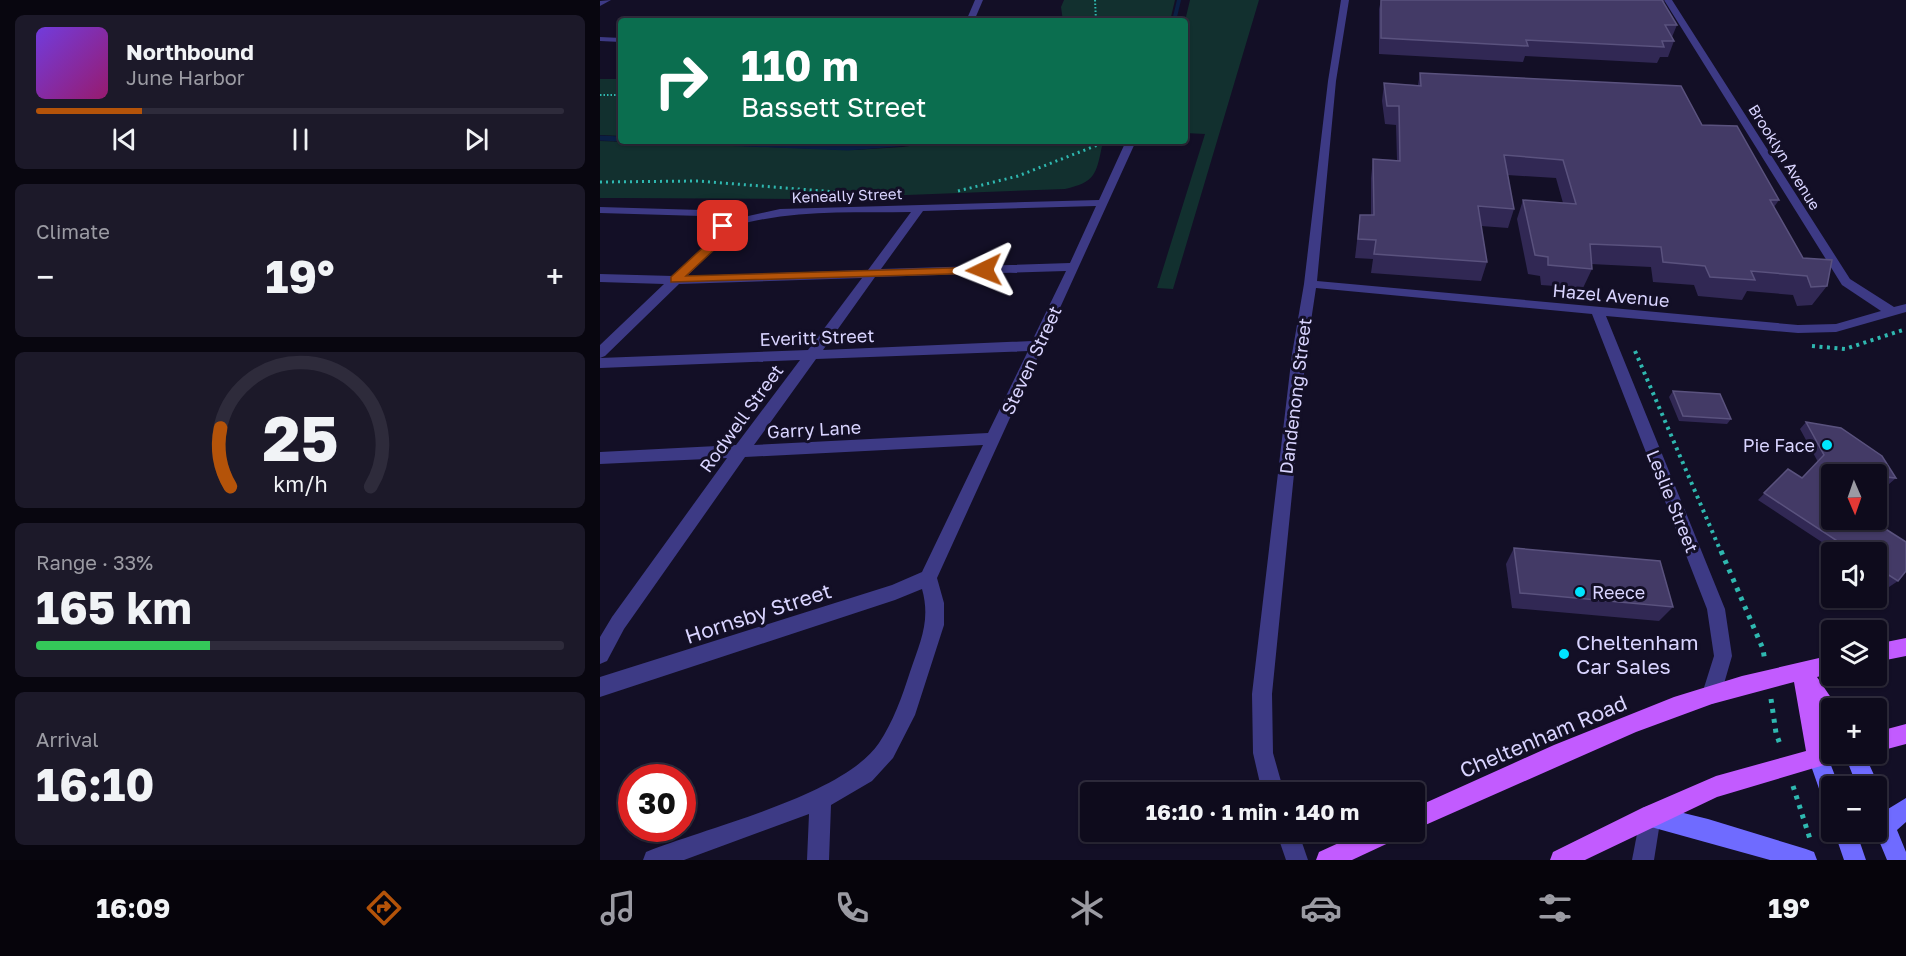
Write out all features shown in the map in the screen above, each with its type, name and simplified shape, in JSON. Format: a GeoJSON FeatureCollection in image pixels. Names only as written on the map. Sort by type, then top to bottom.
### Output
{"type":"FeatureCollection","features":[{"type":"Feature","properties":{"kind":"main road"},"geometry":{"type":"LineString","coordinates":[[1887,651],[1906,647]]}},
{"type":"Feature","properties":{"kind":"main road","name":"Cheltenham Road"},"geometry":{"type":"LineString","coordinates":[[1425,814],[1605,735],[1712,694],[1821,666]]}},
{"type":"Feature","properties":{"kind":"main road"},"geometry":{"type":"LineString","coordinates":[[1801,671],[1821,701]]}},
{"type":"Feature","properties":{"kind":"main road"},"geometry":{"type":"LineString","coordinates":[[1801,671],[1821,738]]}},
{"type":"Feature","properties":{"kind":"main road"},"geometry":{"type":"LineString","coordinates":[[1887,739],[1906,734]]}},
{"type":"Feature","properties":{"kind":"main road"},"geometry":{"type":"LineString","coordinates":[[1561,860],[1650,816],[1716,787],[1821,756]]}},
{"type":"Feature","properties":{"kind":"main road"},"geometry":{"type":"LineString","coordinates":[[1887,826],[1889,821],[1906,809]]}},
{"type":"Feature","properties":{"kind":"main road"},"geometry":{"type":"LineString","coordinates":[[1650,816],[1708,830],[1806,860]]}},
{"type":"Feature","properties":{"kind":"main road"},"geometry":{"type":"LineString","coordinates":[[1887,832],[1898,860]]}},
{"type":"Feature","properties":{"kind":"main road"},"geometry":{"type":"LineString","coordinates":[[1327,860],[1365,842]]}},
{"type":"Feature","properties":{"kind":"main road"},"geometry":{"type":"LineString","coordinates":[[1849,842],[1855,860]]}},
{"type":"Feature","properties":{"kind":"street"},"geometry":{"type":"LineString","coordinates":[[600,4],[607,0]]}},
{"type":"Feature","properties":{"kind":"street"},"geometry":{"type":"LineString","coordinates":[[971,18],[980,0]]}},
{"type":"Feature","properties":{"kind":"street","name":"Dandenong Street"},"geometry":{"type":"LineString","coordinates":[[1270,782],[1263,753],[1262,694],[1299,354],[1310,284],[1332,81],[1345,0]]}},
{"type":"Feature","properties":{"kind":"street","name":"Brooklyn Avenue"},"geometry":{"type":"LineString","coordinates":[[1668,0],[1846,282],[1868,298],[1900,310]]}},
{"type":"Feature","properties":{"kind":"street"},"geometry":{"type":"LineString","coordinates":[[600,39],[618,40]]}},
{"type":"Feature","properties":{"kind":"street","name":"Steven Street"},"geometry":{"type":"LineString","coordinates":[[928,578],[1130,144]]}},
{"type":"Feature","properties":{"kind":"street","name":"Keneally Street"},"geometry":{"type":"LineString","coordinates":[[723,226],[751,217],[780,212],[1102,203]]}},
{"type":"Feature","properties":{"kind":"street","name":"Rodwell Street"},"geometry":{"type":"LineString","coordinates":[[600,655],[618,623],[740,452],[919,209]]}},
{"type":"Feature","properties":{"kind":"street"},"geometry":{"type":"LineString","coordinates":[[600,210],[701,213],[719,218],[723,226],[714,243],[600,353]]}},
{"type":"Feature","properties":{"kind":"street"},"geometry":{"type":"LineString","coordinates":[[600,278],[675,280],[1074,267]]}},
{"type":"Feature","properties":{"kind":"street","name":"Hazel Avenue"},"geometry":{"type":"LineString","coordinates":[[1310,284],[1798,329],[1836,328],[1900,310]]}},
{"type":"Feature","properties":{"kind":"street","name":"Leslie Street"},"geometry":{"type":"LineString","coordinates":[[1598,312],[1716,609],[1723,656],[1712,694]]}},
{"type":"Feature","properties":{"kind":"street","name":"Everitt Street"},"geometry":{"type":"LineString","coordinates":[[600,363],[1035,346]]}},
{"type":"Feature","properties":{"kind":"street","name":"Garry Lane"},"geometry":{"type":"LineString","coordinates":[[600,458],[994,439]]}},
{"type":"Feature","properties":{"kind":"street"},"geometry":{"type":"LineString","coordinates":[[654,860],[821,799],[865,774],[886,751],[908,708],[935,625],[935,603],[928,578]]}},
{"type":"Feature","properties":{"kind":"street","name":"Hornsby Street"},"geometry":{"type":"LineString","coordinates":[[600,687],[895,592],[928,578]]}},
{"type":"Feature","properties":{"kind":"street"},"geometry":{"type":"LineString","coordinates":[[818,860],[821,799]]}},
{"type":"Feature","properties":{"kind":"street"},"geometry":{"type":"LineString","coordinates":[[1643,860],[1650,816]]}},
{"type":"Feature","properties":{"kind":"street"},"geometry":{"type":"LineString","coordinates":[[1291,842],[1297,860]]}},
{"type":"Feature","properties":{"kind":"path"},"geometry":{"type":"LineString","coordinates":[[1095,0],[1096,18]]}},
{"type":"Feature","properties":{"kind":"path"},"geometry":{"type":"LineString","coordinates":[[600,95],[618,94]]}},
{"type":"Feature","properties":{"kind":"path"},"geometry":{"type":"LineString","coordinates":[[949,193],[1018,176],[1100,144]]}},
{"type":"Feature","properties":{"kind":"path"},"geometry":{"type":"LineString","coordinates":[[600,182],[708,180],[866,194]]}},
{"type":"Feature","properties":{"kind":"green space"},"geometry":{"type":"Polygon","coordinates":[[[1064,0],[1175,0],[1171,18],[1063,18],[1061,7],[1064,0]]]}},
{"type":"Feature","properties":{"kind":"green space"},"geometry":{"type":"Polygon","coordinates":[[[1190,0],[1259,0],[1173,289],[1157,288],[1205,134],[1188,133],[1188,18],[1186,18],[1190,0]]]}},
{"type":"Feature","properties":{"kind":"green space"},"geometry":{"type":"Polygon","coordinates":[[[600,79],[618,79],[618,136],[600,135],[600,79]]]}},
{"type":"Feature","properties":{"kind":"green space"},"geometry":{"type":"Polygon","coordinates":[[[600,141],[618,142],[618,144],[854,150],[925,144],[1098,144],[1102,146],[1093,176],[1083,183],[1065,189],[802,199],[600,198],[600,141]]]}},
{"type":"Feature","properties":{"kind":"building"},"geometry":{"type":"Polygon","coordinates":[[[1381,0],[1662,0],[1677,25],[1665,25],[1674,41],[1662,41],[1664,47],[1526,40],[1528,46],[1381,38],[1381,0]]]}},
{"type":"Feature","properties":{"kind":"building"},"geometry":{"type":"Polygon","coordinates":[[[1420,73],[1681,86],[1702,125],[1737,126],[1779,200],[1770,200],[1803,258],[1832,260],[1827,286],[1811,287],[1807,276],[1751,271],[1755,280],[1710,277],[1705,266],[1663,262],[1661,247],[1590,244],[1592,269],[1548,265],[1548,257],[1535,255],[1523,200],[1576,204],[1563,160],[1504,155],[1514,209],[1478,206],[1487,262],[1374,254],[1376,240],[1358,239],[1360,215],[1374,215],[1373,159],[1400,161],[1399,106],[1387,106],[1384,83],[1421,86],[1420,73]]]}},
{"type":"Feature","properties":{"kind":"building"},"geometry":{"type":"Polygon","coordinates":[[[1673,391],[1720,394],[1731,419],[1683,416],[1673,391]]]}},
{"type":"Feature","properties":{"kind":"building"},"geometry":{"type":"Polygon","coordinates":[[[1806,422],[1841,428],[1882,456],[1896,478],[1887,477],[1887,464],[1821,464],[1821,530],[1887,530],[1906,542],[1906,571],[1898,581],[1887,574],[1887,542],[1839,542],[1764,493],[1788,469],[1802,478],[1824,455],[1806,422]]]}},
{"type":"Feature","properties":{"kind":"building"},"geometry":{"type":"Polygon","coordinates":[[[1514,548],[1660,561],[1673,607],[1520,593],[1514,548]]]}},
{"type":"Feature","properties":{"kind":"waterway"},"geometry":{"type":"LineString","coordinates":[[1175,18],[1179,0]]}},
{"type":"Feature","properties":{"kind":"waterway"},"geometry":{"type":"LineString","coordinates":[[600,138],[618,139]]}},
{"type":"Feature","properties":{"kind":"waterway"},"geometry":{"type":"LineString","coordinates":[[746,144],[848,148],[898,144]]}},
{"type":"Feature","properties":{"kind":"place","name":"Pie Face"},"geometry":{"type":"Point","coordinates":[1827,445]}},
{"type":"Feature","properties":{"kind":"place","name":"Reece"},"geometry":{"type":"Point","coordinates":[1580,592]}},
{"type":"Feature","properties":{"kind":"place","name":"Cheltenham Car Sales"},"geometry":{"type":"Point","coordinates":[1564,654]}},
{"type":"Feature","properties":{"kind":"route"},"geometry":{"type":"LineString","coordinates":[[723,226],[714,243],[675,280],[984,270]]}}]}
